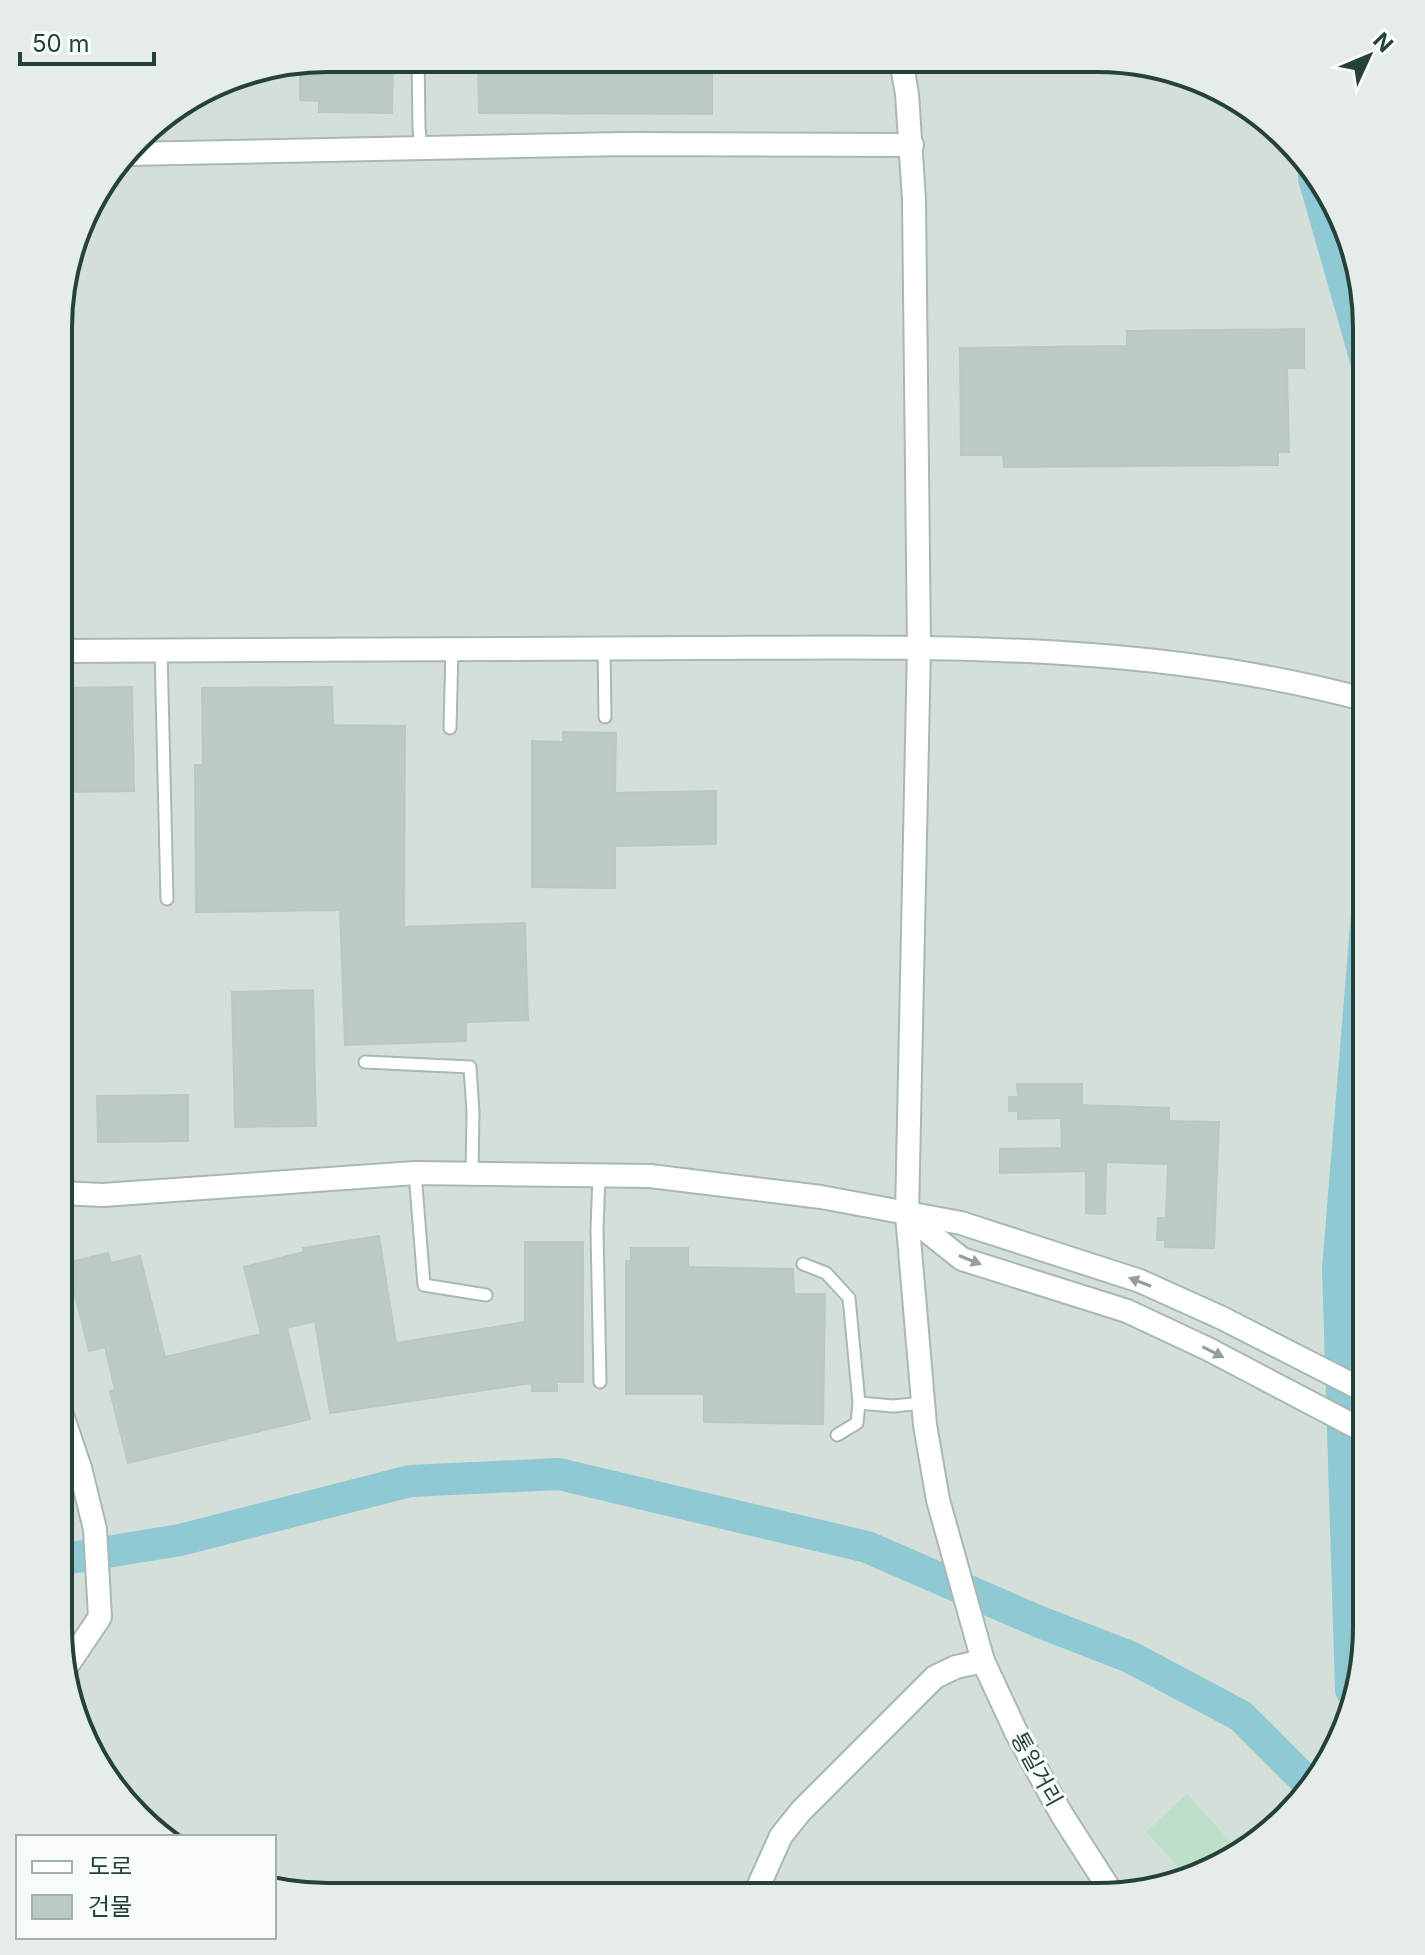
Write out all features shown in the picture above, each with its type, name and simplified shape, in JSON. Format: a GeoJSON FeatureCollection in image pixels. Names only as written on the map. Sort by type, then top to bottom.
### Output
{"type":"FeatureCollection","features":[{"type":"Feature","properties":{"kind":"street","name":"통일거리"},"geometry":{"type":"LineString","coordinates":[[903,72],[912,145],[919,647],[907,1215],[923,1403],[938,1500],[983,1661],[1017,1734],[1105,1882]]}},
{"type":"Feature","properties":{"kind":"street"},"geometry":{"type":"LineString","coordinates":[[141,154],[649,144],[912,145]]}},
{"type":"Feature","properties":{"kind":"street"},"geometry":{"type":"LineString","coordinates":[[72,651],[919,647],[1172,662],[1244,672],[1353,696]]}},
{"type":"Feature","properties":{"kind":"street"},"geometry":{"type":"LineString","coordinates":[[72,1194],[103,1195],[415,1173],[650,1176],[821,1197],[961,1223],[1140,1281],[1352,1384]]}},
{"type":"Feature","properties":{"kind":"street"},"geometry":{"type":"LineString","coordinates":[[907,1215],[962,1259],[1127,1311],[1352,1424]]}},
{"type":"Feature","properties":{"kind":"street"},"geometry":{"type":"LineString","coordinates":[[72,1444],[95,1529],[100,1617],[74,1656]]}},
{"type":"Feature","properties":{"kind":"street"},"geometry":{"type":"LineString","coordinates":[[72,1471],[80,1468]]}},
{"type":"Feature","properties":{"kind":"street"},"geometry":{"type":"LineString","coordinates":[[760,1883],[781,1836],[816,1795],[935,1677],[956,1667],[983,1661]]}},
{"type":"Feature","properties":{"kind":"lane"},"geometry":{"type":"LineString","coordinates":[[418,72],[421,148]]}},
{"type":"Feature","properties":{"kind":"lane"},"geometry":{"type":"LineString","coordinates":[[604,648],[605,717]]}},
{"type":"Feature","properties":{"kind":"lane"},"geometry":{"type":"LineString","coordinates":[[450,728],[452,649]]}},
{"type":"Feature","properties":{"kind":"lane"},"geometry":{"type":"LineString","coordinates":[[161,650],[167,899]]}},
{"type":"Feature","properties":{"kind":"lane"},"geometry":{"type":"LineString","coordinates":[[365,1062],[470,1067],[472,1174]]}},
{"type":"Feature","properties":{"kind":"lane"},"geometry":{"type":"LineString","coordinates":[[415,1173],[424,1285],[486,1295]]}},
{"type":"Feature","properties":{"kind":"lane"},"geometry":{"type":"LineString","coordinates":[[599,1175],[600,1382]]}},
{"type":"Feature","properties":{"kind":"lane"},"geometry":{"type":"LineString","coordinates":[[803,1264],[826,1273],[849,1298],[859,1403],[857,1423],[837,1435]]}},
{"type":"Feature","properties":{"kind":"lane"},"geometry":{"type":"LineString","coordinates":[[859,1403],[893,1406],[923,1403]]}},
{"type":"Feature","properties":{"kind":"shaded area"},"geometry":{"type":"Polygon","coordinates":[[[328,72],[1130,74],[1163,81],[1225,106],[1278,147],[1319,200],[1344,262],[1351,295],[1353,328],[1352,1644],[1348,1677],[1339,1709],[1327,1740],[1310,1769],[1266,1819],[1210,1857],[1163,1874],[1130,1881],[1097,1883],[295,1881],[276,1877],[276,1835],[179,1835],[172,1830],[125,1783],[98,1740],[77,1677],[72,1627],[74,295],[92,230],[106,200],[136,159],[159,136],[200,106],[262,81],[295,74],[328,72]]]}},
{"type":"Feature","properties":{"kind":"green space"},"geometry":{"type":"Polygon","coordinates":[[[1187,1794],[1232,1844],[1210,1857],[1180,1868],[1146,1832],[1187,1794]]]}},
{"type":"Feature","properties":{"kind":"building"},"geometry":{"type":"Polygon","coordinates":[[[393,72],[392,113],[319,112],[319,101],[300,100],[300,74],[393,72]]]}},
{"type":"Feature","properties":{"kind":"building"},"geometry":{"type":"Polygon","coordinates":[[[478,72],[712,72],[712,114],[479,113],[478,72]]]}},
{"type":"Feature","properties":{"kind":"building"},"geometry":{"type":"Polygon","coordinates":[[[1304,329],[1304,368],[1287,368],[1289,452],[1278,452],[1278,465],[1004,467],[1003,455],[961,455],[960,348],[1127,346],[1127,331],[1304,329]]]}},
{"type":"Feature","properties":{"kind":"building"},"geometry":{"type":"Polygon","coordinates":[[[132,687],[134,791],[72,792],[72,688],[132,687]]]}},
{"type":"Feature","properties":{"kind":"building"},"geometry":{"type":"Polygon","coordinates":[[[332,687],[333,725],[405,726],[404,927],[525,923],[528,1020],[466,1022],[466,1041],[345,1045],[340,910],[196,912],[195,765],[203,765],[202,688],[332,687]]]}},
{"type":"Feature","properties":{"kind":"building"},"geometry":{"type":"Polygon","coordinates":[[[563,732],[616,733],[615,793],[716,791],[716,844],[615,846],[615,888],[532,887],[532,741],[563,742],[563,732]]]}},
{"type":"Feature","properties":{"kind":"building"},"geometry":{"type":"Polygon","coordinates":[[[313,990],[316,1126],[235,1127],[232,992],[313,990]]]}},
{"type":"Feature","properties":{"kind":"building"},"geometry":{"type":"Polygon","coordinates":[[[1017,1084],[1082,1084],[1082,1105],[1169,1108],[1169,1121],[1219,1122],[1214,1248],[1165,1247],[1165,1240],[1157,1240],[1158,1218],[1166,1218],[1168,1164],[1106,1162],[1105,1214],[1086,1213],[1086,1171],[1000,1173],[1000,1149],[1062,1148],[1061,1118],[1018,1119],[1018,1111],[1009,1111],[1009,1097],[1018,1097],[1017,1084]]]}},
{"type":"Feature","properties":{"kind":"building"},"geometry":{"type":"Polygon","coordinates":[[[188,1095],[188,1141],[98,1142],[97,1096],[188,1095]]]}},
{"type":"Feature","properties":{"kind":"building"},"geometry":{"type":"Polygon","coordinates":[[[379,1236],[396,1343],[525,1322],[525,1242],[583,1242],[583,1382],[557,1382],[557,1391],[532,1391],[532,1383],[330,1413],[315,1321],[287,1328],[310,1419],[128,1463],[110,1391],[115,1390],[105,1347],[89,1351],[72,1283],[72,1262],[108,1253],[111,1263],[140,1256],[165,1357],[261,1334],[244,1267],[304,1252],[303,1248],[379,1236]]]}},
{"type":"Feature","properties":{"kind":"building"},"geometry":{"type":"Polygon","coordinates":[[[631,1248],[688,1248],[688,1267],[793,1269],[794,1294],[825,1294],[823,1424],[704,1422],[704,1394],[626,1394],[626,1261],[631,1261],[631,1248]]]}},
{"type":"Feature","properties":{"kind":"waterway"},"geometry":{"type":"LineString","coordinates":[[1322,205],[1352,311]]}},
{"type":"Feature","properties":{"kind":"waterway"},"geometry":{"type":"LineString","coordinates":[[1350,1660],[1338,1269],[1352,1092]]}},
{"type":"Feature","properties":{"kind":"waterway"},"geometry":{"type":"LineString","coordinates":[[72,1558],[180,1540],[410,1481],[559,1474],[867,1547],[1040,1622],[1130,1657],[1241,1716],[1303,1778]]}}]}
